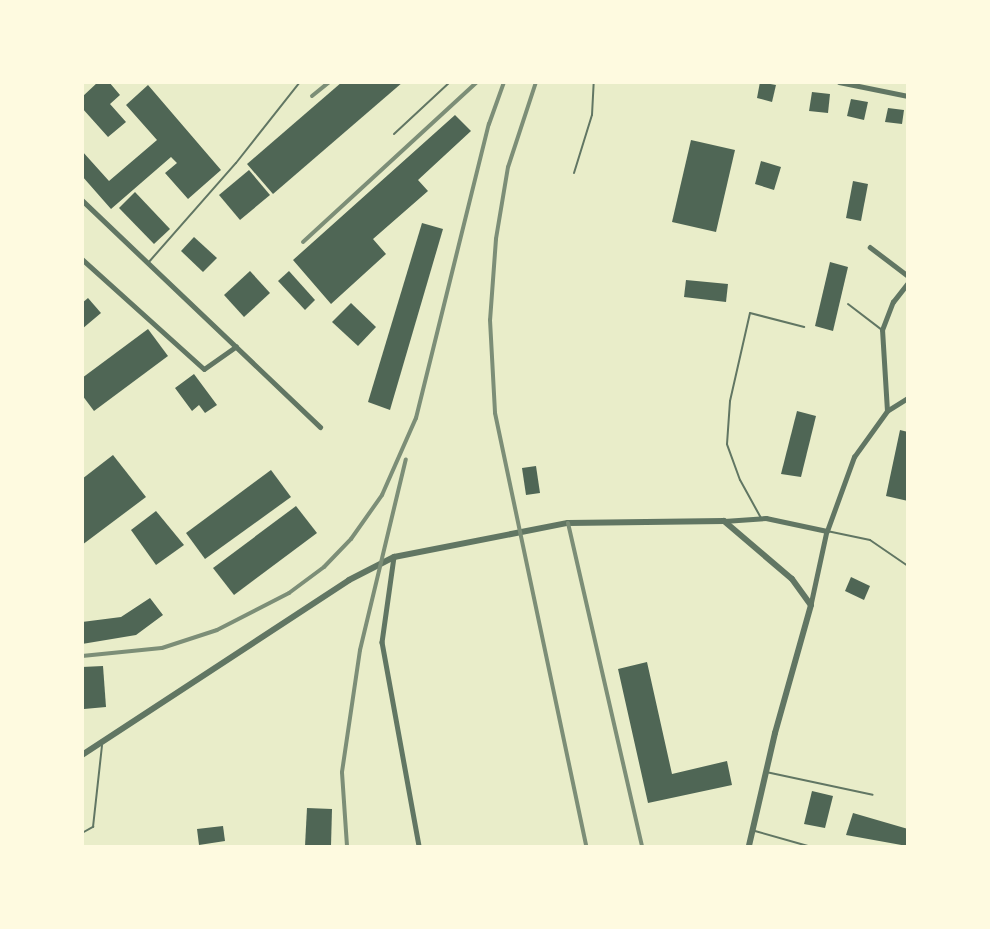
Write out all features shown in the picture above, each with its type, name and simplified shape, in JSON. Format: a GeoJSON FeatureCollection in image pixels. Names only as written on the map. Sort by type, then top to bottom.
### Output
{"type":"FeatureCollection","features":[{"type":"Feature","properties":{"kind":"street"},"geometry":{"type":"LineString","coordinates":[[838,82],[908,96]]}},
{"type":"Feature","properties":{"kind":"street"},"geometry":{"type":"LineString","coordinates":[[82,200],[320,427]]}},
{"type":"Feature","properties":{"kind":"street"},"geometry":{"type":"LineString","coordinates":[[870,247],[908,276]]}},
{"type":"Feature","properties":{"kind":"street"},"geometry":{"type":"LineString","coordinates":[[82,259],[204,369],[236,347]]}},
{"type":"Feature","properties":{"kind":"street"},"geometry":{"type":"LineString","coordinates":[[887,411],[882,330],[893,302],[908,283]]}},
{"type":"Feature","properties":{"kind":"street"},"geometry":{"type":"LineString","coordinates":[[749,846],[766,772],[812,605],[827,531],[854,457],[887,411],[908,398]]}},
{"type":"Feature","properties":{"kind":"street"},"geometry":{"type":"LineString","coordinates":[[82,755],[350,580],[394,557],[568,523],[724,521],[760,518],[827,531]]}},
{"type":"Feature","properties":{"kind":"street"},"geometry":{"type":"LineString","coordinates":[[724,521],[792,579],[812,605]]}},
{"type":"Feature","properties":{"kind":"street"},"geometry":{"type":"LineString","coordinates":[[394,557],[382,642],[419,846]]}},
{"type":"Feature","properties":{"kind":"lane"},"geometry":{"type":"LineString","coordinates":[[290,82],[294,86]]}},
{"type":"Feature","properties":{"kind":"lane"},"geometry":{"type":"LineString","coordinates":[[148,263],[236,163],[294,86],[300,82]]}},
{"type":"Feature","properties":{"kind":"lane"},"geometry":{"type":"LineString","coordinates":[[393,134],[450,82]]}},
{"type":"Feature","properties":{"kind":"lane"},"geometry":{"type":"LineString","coordinates":[[574,173],[592,115],[594,82]]}},
{"type":"Feature","properties":{"kind":"lane"},"geometry":{"type":"LineString","coordinates":[[848,304],[882,330]]}},
{"type":"Feature","properties":{"kind":"lane"},"geometry":{"type":"LineString","coordinates":[[760,518],[740,480],[728,444],[730,401],[750,313],[804,327]]}},
{"type":"Feature","properties":{"kind":"lane"},"geometry":{"type":"LineString","coordinates":[[827,531],[870,540],[908,566]]}},
{"type":"Feature","properties":{"kind":"lane"},"geometry":{"type":"LineString","coordinates":[[82,833],[93,827],[102,742]]}},
{"type":"Feature","properties":{"kind":"lane"},"geometry":{"type":"LineString","coordinates":[[766,772],[873,795]]}},
{"type":"Feature","properties":{"kind":"lane"},"geometry":{"type":"LineString","coordinates":[[753,830],[808,846]]}},
{"type":"Feature","properties":{"kind":"building"},"geometry":{"type":"Polygon","coordinates":[[[98,82],[109,82],[120,95],[110,104],[126,122],[108,137],[82,108],[82,97],[98,82]]]}},
{"type":"Feature","properties":{"kind":"building"},"geometry":{"type":"Polygon","coordinates":[[[342,82],[403,82],[273,194],[247,164],[342,82]]]}},
{"type":"Feature","properties":{"kind":"building"},"geometry":{"type":"Polygon","coordinates":[[[760,82],[776,85],[772,102],[757,98],[760,82]]]}},
{"type":"Feature","properties":{"kind":"building"},"geometry":{"type":"Polygon","coordinates":[[[148,85],[221,170],[188,199],[165,173],[177,163],[171,157],[111,209],[82,176],[82,151],[109,181],[157,140],[126,105],[148,85]]]}},
{"type":"Feature","properties":{"kind":"building"},"geometry":{"type":"Polygon","coordinates":[[[812,92],[830,94],[828,113],[809,111],[812,92]]]}},
{"type":"Feature","properties":{"kind":"building"},"geometry":{"type":"Polygon","coordinates":[[[851,99],[868,102],[864,120],[847,116],[851,99]]]}},
{"type":"Feature","properties":{"kind":"building"},"geometry":{"type":"Polygon","coordinates":[[[888,108],[904,110],[902,124],[885,122],[888,108]]]}},
{"type":"Feature","properties":{"kind":"building"},"geometry":{"type":"Polygon","coordinates":[[[455,115],[471,131],[418,180],[428,191],[373,239],[386,254],[331,304],[293,260],[455,115]]]}},
{"type":"Feature","properties":{"kind":"building"},"geometry":{"type":"Polygon","coordinates":[[[691,140],[735,150],[716,232],[672,222],[691,140]]]}},
{"type":"Feature","properties":{"kind":"building"},"geometry":{"type":"Polygon","coordinates":[[[761,161],[781,167],[774,190],[755,184],[761,161]]]}},
{"type":"Feature","properties":{"kind":"building"},"geometry":{"type":"Polygon","coordinates":[[[249,170],[270,195],[240,220],[219,195],[249,170]]]}},
{"type":"Feature","properties":{"kind":"building"},"geometry":{"type":"Polygon","coordinates":[[[853,181],[868,184],[861,221],[846,218],[853,181]]]}},
{"type":"Feature","properties":{"kind":"building"},"geometry":{"type":"Polygon","coordinates":[[[135,192],[170,229],[154,244],[119,208],[135,192]]]}},
{"type":"Feature","properties":{"kind":"building"},"geometry":{"type":"Polygon","coordinates":[[[422,223],[443,229],[390,410],[368,402],[422,223]]]}},
{"type":"Feature","properties":{"kind":"building"},"geometry":{"type":"Polygon","coordinates":[[[194,237],[217,258],[203,272],[181,251],[194,237]]]}},
{"type":"Feature","properties":{"kind":"building"},"geometry":{"type":"Polygon","coordinates":[[[830,262],[848,267],[833,331],[815,326],[830,262]]]}},
{"type":"Feature","properties":{"kind":"building"},"geometry":{"type":"Polygon","coordinates":[[[250,271],[270,293],[244,317],[224,295],[250,271]]]}},
{"type":"Feature","properties":{"kind":"building"},"geometry":{"type":"Polygon","coordinates":[[[289,271],[315,300],[305,310],[278,281],[289,271]]]}},
{"type":"Feature","properties":{"kind":"building"},"geometry":{"type":"Polygon","coordinates":[[[686,280],[728,284],[726,302],[684,297],[686,280]]]}},
{"type":"Feature","properties":{"kind":"building"},"geometry":{"type":"Polygon","coordinates":[[[88,298],[101,313],[82,329],[82,303],[88,298]]]}},
{"type":"Feature","properties":{"kind":"building"},"geometry":{"type":"Polygon","coordinates":[[[351,303],[376,327],[358,346],[332,322],[351,303]]]}},
{"type":"Feature","properties":{"kind":"building"},"geometry":{"type":"Polygon","coordinates":[[[148,329],[168,356],[94,411],[82,395],[82,378],[148,329]]]}},
{"type":"Feature","properties":{"kind":"building"},"geometry":{"type":"Polygon","coordinates":[[[194,374],[217,405],[205,413],[199,405],[192,411],[175,388],[194,374]]]}},
{"type":"Feature","properties":{"kind":"building"},"geometry":{"type":"Polygon","coordinates":[[[797,411],[816,416],[801,477],[781,474],[797,411]]]}},
{"type":"Feature","properties":{"kind":"building"},"geometry":{"type":"Polygon","coordinates":[[[900,430],[908,432],[908,501],[886,496],[900,430]]]}},
{"type":"Feature","properties":{"kind":"building"},"geometry":{"type":"Polygon","coordinates":[[[113,455],[146,497],[82,545],[82,479],[113,455]]]}},
{"type":"Feature","properties":{"kind":"building"},"geometry":{"type":"Polygon","coordinates":[[[536,466],[540,493],[526,495],[522,468],[536,466]]]}},
{"type":"Feature","properties":{"kind":"building"},"geometry":{"type":"Polygon","coordinates":[[[271,470],[291,497],[205,559],[186,533],[271,470]]]}},
{"type":"Feature","properties":{"kind":"building"},"geometry":{"type":"Polygon","coordinates":[[[296,506],[317,533],[234,595],[213,568],[296,506]]]}},
{"type":"Feature","properties":{"kind":"building"},"geometry":{"type":"Polygon","coordinates":[[[156,511],[184,545],[156,565],[131,530],[156,511]]]}},
{"type":"Feature","properties":{"kind":"building"},"geometry":{"type":"Polygon","coordinates":[[[851,577],[870,586],[864,600],[845,591],[851,577]]]}},
{"type":"Feature","properties":{"kind":"building"},"geometry":{"type":"Polygon","coordinates":[[[150,598],[163,615],[136,635],[82,644],[82,622],[121,617],[150,598]]]}},
{"type":"Feature","properties":{"kind":"building"},"geometry":{"type":"Polygon","coordinates":[[[647,662],[672,774],[727,761],[732,785],[648,803],[618,669],[647,662]]]}},
{"type":"Feature","properties":{"kind":"building"},"geometry":{"type":"Polygon","coordinates":[[[103,666],[106,707],[84,709],[82,667],[103,666]]]}},
{"type":"Feature","properties":{"kind":"building"},"geometry":{"type":"Polygon","coordinates":[[[812,791],[833,796],[825,828],[804,824],[812,791]]]}},
{"type":"Feature","properties":{"kind":"building"},"geometry":{"type":"Polygon","coordinates":[[[307,808],[332,809],[331,846],[305,846],[307,808]]]}},
{"type":"Feature","properties":{"kind":"building"},"geometry":{"type":"Polygon","coordinates":[[[853,813],[908,829],[907,846],[846,835],[853,813]]]}},
{"type":"Feature","properties":{"kind":"building"},"geometry":{"type":"Polygon","coordinates":[[[223,826],[225,841],[199,845],[197,829],[223,826]]]}},
{"type":"Feature","properties":{"kind":"railway"},"geometry":{"type":"LineString","coordinates":[[312,96],[329,82]]}},
{"type":"Feature","properties":{"kind":"railway"},"geometry":{"type":"LineString","coordinates":[[303,242],[477,82]]}},
{"type":"Feature","properties":{"kind":"railway"},"geometry":{"type":"LineString","coordinates":[[82,656],[162,648],[217,630],[289,593],[324,567],[351,539],[382,495],[416,418],[489,124],[504,82]]}},
{"type":"Feature","properties":{"kind":"railway"},"geometry":{"type":"LineString","coordinates":[[536,82],[508,167],[496,239],[490,320],[495,413],[586,846]]}},
{"type":"Feature","properties":{"kind":"railway"},"geometry":{"type":"LineString","coordinates":[[347,846],[342,772],[360,650],[406,459]]}},
{"type":"Feature","properties":{"kind":"railway"},"geometry":{"type":"LineString","coordinates":[[568,523],[642,846]]}}]}
